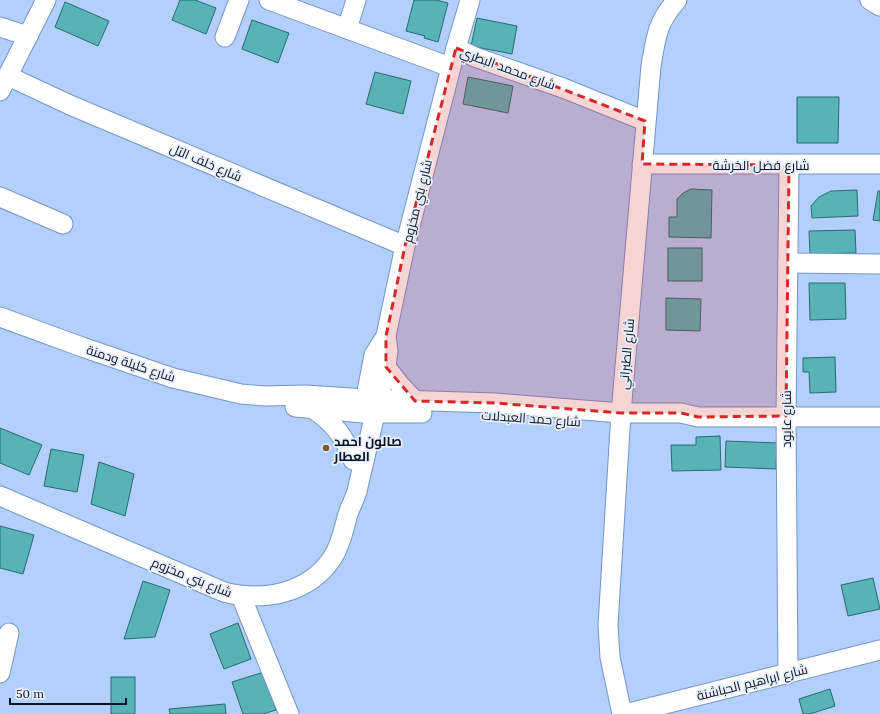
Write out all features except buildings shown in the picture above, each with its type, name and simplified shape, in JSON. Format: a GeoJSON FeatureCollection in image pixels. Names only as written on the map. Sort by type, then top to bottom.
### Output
{"type":"FeatureCollection","features":[{"type":"Feature","properties":{"kind":"street"},"geometry":{"type":"LineString","coordinates":[[4,83],[46,0]]}},
{"type":"Feature","properties":{"kind":"street"},"geometry":{"type":"LineString","coordinates":[[225,37],[240,0]]}},
{"type":"Feature","properties":{"kind":"street","name":"شارع محمد البطري"},"geometry":{"type":"LineString","coordinates":[[269,0],[450,67],[456,48],[475,57],[563,88],[645,121]]}},
{"type":"Feature","properties":{"kind":"street"},"geometry":{"type":"LineString","coordinates":[[347,29],[356,0]]}},
{"type":"Feature","properties":{"kind":"street"},"geometry":{"type":"LineString","coordinates":[[456,48],[470,0]]}},
{"type":"Feature","properties":{"kind":"street","name":"شارع الطبراني"},"geometry":{"type":"LineString","coordinates":[[623,714],[610,657],[608,625],[620,419],[645,121],[657,31],[666,12],[677,0]]}},
{"type":"Feature","properties":{"kind":"street"},"geometry":{"type":"LineString","coordinates":[[870,0],[880,6]]}},
{"type":"Feature","properties":{"kind":"street"},"geometry":{"type":"LineString","coordinates":[[0,28],[28,36]]}},
{"type":"Feature","properties":{"kind":"street","name":"شارع بني مخزوم"},"geometry":{"type":"LineString","coordinates":[[350,510],[347,489],[353,460],[386,367],[388,352],[386,336],[405,246],[450,67]]}},
{"type":"Feature","properties":{"kind":"street","name":"شارع خلف التل"},"geometry":{"type":"LineString","coordinates":[[4,83],[70,105],[405,246]]}},
{"type":"Feature","properties":{"kind":"street","name":"شارع فضل الخرشة"},"geometry":{"type":"LineString","coordinates":[[642,164],[880,164]]}},
{"type":"Feature","properties":{"kind":"street","name":"شارع عابود"},"geometry":{"type":"LineString","coordinates":[[788,674],[786,416],[789,165]]}},
{"type":"Feature","properties":{"kind":"street"},"geometry":{"type":"LineString","coordinates":[[0,197],[63,224]]}},
{"type":"Feature","properties":{"kind":"street"},"geometry":{"type":"LineString","coordinates":[[788,263],[880,264]]}},
{"type":"Feature","properties":{"kind":"street","name":"شارع كليلة ودمنة"},"geometry":{"type":"LineString","coordinates":[[0,317],[173,378],[218,389],[265,396],[305,395],[371,406]]}},
{"type":"Feature","properties":{"kind":"street","name":"شارع بني مخزوم"},"geometry":{"type":"LineString","coordinates":[[0,496],[208,586],[241,596],[262,597],[283,593],[302,585],[319,573],[333,557],[341,539],[357,491],[371,406],[374,355],[386,336]]}},
{"type":"Feature","properties":{"kind":"street"},"geometry":{"type":"LineString","coordinates":[[386,367],[415,401]]}},
{"type":"Feature","properties":{"kind":"street","name":"شارع كليلة ودمنة"},"geometry":{"type":"LineString","coordinates":[[265,396],[284,404],[313,409],[371,406]]}},
{"type":"Feature","properties":{"kind":"street","name":"شارع حمد العبدلات"},"geometry":{"type":"LineString","coordinates":[[371,406],[415,401],[620,419],[682,413],[698,417],[880,417]]}},
{"type":"Feature","properties":{"kind":"street","name":"شارع حمد العبدلات"},"geometry":{"type":"LineString","coordinates":[[371,406],[496,408]]}},
{"type":"Feature","properties":{"kind":"street"},"geometry":{"type":"LineString","coordinates":[[313,409],[334,425],[342,436],[353,460]]}},
{"type":"Feature","properties":{"kind":"street"},"geometry":{"type":"LineString","coordinates":[[241,596],[289,714]]}},
{"type":"Feature","properties":{"kind":"street"},"geometry":{"type":"LineString","coordinates":[[0,673],[9,633]]}},
{"type":"Feature","properties":{"kind":"street","name":"شارع ابراهيم الحباشنة"},"geometry":{"type":"LineString","coordinates":[[623,714],[880,650]]}},
{"type":"Feature","properties":{"kind":"highlighted area"},"geometry":{"type":"Polygon","coordinates":[[[456,48],[645,121],[642,164],[789,165],[786,416],[698,417],[681,413],[621,413],[495,403],[415,401],[386,367],[386,336],[405,246],[456,48]]]}},
{"type":"Feature","properties":{"kind":"place","name":"صالون احمد العطار"},"geometry":{"type":"Point","coordinates":[326,448]}}]}
